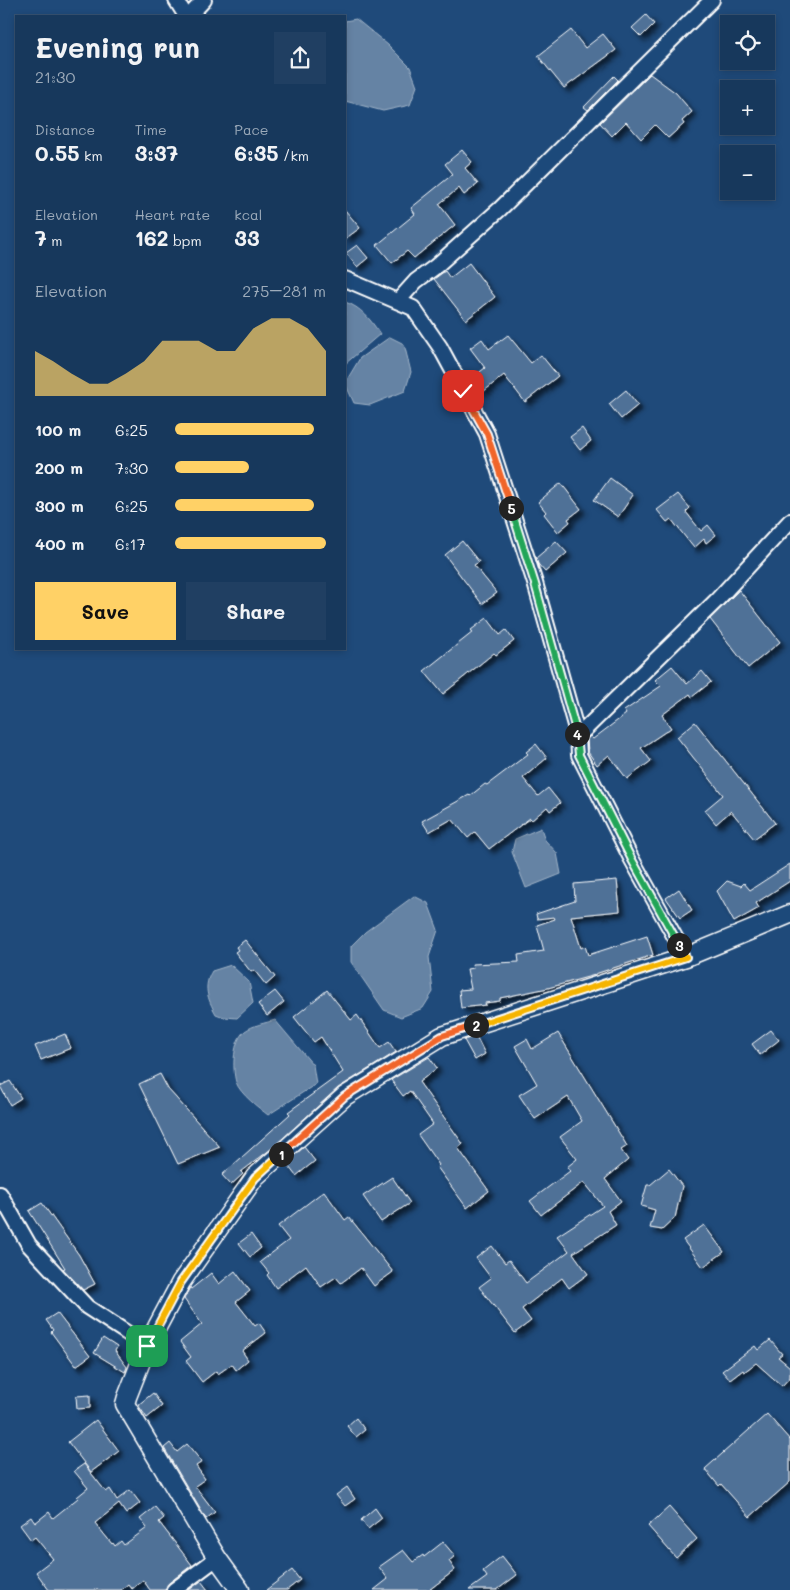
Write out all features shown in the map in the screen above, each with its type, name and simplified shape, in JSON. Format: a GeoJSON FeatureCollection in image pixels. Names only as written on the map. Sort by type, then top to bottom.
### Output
{"type":"FeatureCollection","features":[{"type":"Feature","properties":{"kind":"street"},"geometry":{"type":"LineString","coordinates":[[176,0],[187,15]]}},
{"type":"Feature","properties":{"kind":"street"},"geometry":{"type":"LineString","coordinates":[[189,15],[204,0]]}},
{"type":"Feature","properties":{"kind":"street"},"geometry":{"type":"LineString","coordinates":[[398,301],[416,281],[436,267],[500,209],[712,0]]}},
{"type":"Feature","properties":{"kind":"street"},"geometry":{"type":"LineString","coordinates":[[346,279],[413,308],[440,347],[487,434],[535,584],[578,736],[579,755],[631,858],[686,957]]}},
{"type":"Feature","properties":{"kind":"street"},"geometry":{"type":"LineString","coordinates":[[578,736],[716,601],[790,521]]}},
{"type":"Feature","properties":{"kind":"street"},"geometry":{"type":"LineString","coordinates":[[240,1590],[217,1558],[125,1404],[147,1346],[181,1282],[255,1178],[345,1096],[442,1036],[686,957],[790,914]]}},
{"type":"Feature","properties":{"kind":"street"},"geometry":{"type":"LineString","coordinates":[[0,1194],[29,1245],[87,1307],[147,1346]]}},
{"type":"Feature","properties":{"kind":"street"},"geometry":{"type":"LineString","coordinates":[[174,1590],[217,1558]]}},
{"type":"Feature","properties":{"kind":"water"},"geometry":{"type":"Polygon","coordinates":[[[356,19],[388,45],[410,67],[417,86],[410,105],[383,111],[346,101],[346,21],[356,19]]]}},
{"type":"Feature","properties":{"kind":"water"},"geometry":{"type":"Polygon","coordinates":[[[346,302],[356,307],[365,315],[380,334],[346,363],[346,302]]]}},
{"type":"Feature","properties":{"kind":"water"},"geometry":{"type":"Polygon","coordinates":[[[390,337],[404,344],[411,372],[405,391],[370,405],[354,403],[346,381],[360,358],[390,337]]]}},
{"type":"Feature","properties":{"kind":"water"},"geometry":{"type":"Polygon","coordinates":[[[541,828],[545,840],[557,853],[561,874],[526,888],[512,852],[515,839],[541,828]]]}},
{"type":"Feature","properties":{"kind":"water"},"geometry":{"type":"Polygon","coordinates":[[[414,896],[428,903],[438,930],[429,957],[433,992],[423,1008],[401,1017],[384,1010],[351,962],[351,946],[365,932],[414,896]]]}},
{"type":"Feature","properties":{"kind":"water"},"geometry":{"type":"Polygon","coordinates":[[[231,965],[249,982],[253,1003],[237,1018],[216,1014],[207,992],[209,976],[212,971],[231,965]]]}},
{"type":"Feature","properties":{"kind":"water"},"geometry":{"type":"Polygon","coordinates":[[[275,1020],[313,1065],[316,1084],[268,1115],[238,1087],[235,1076],[234,1055],[238,1041],[245,1031],[275,1020]]]}},
{"type":"Feature","properties":{"kind":"building"},"geometry":{"type":"Polygon","coordinates":[[[646,15],[654,24],[641,37],[632,28],[646,15]]]}},
{"type":"Feature","properties":{"kind":"building"},"geometry":{"type":"Polygon","coordinates":[[[571,30],[585,48],[603,34],[616,50],[564,88],[538,56],[571,30]]]}},
{"type":"Feature","properties":{"kind":"building"},"geometry":{"type":"Polygon","coordinates":[[[650,74],[676,93],[692,112],[682,121],[684,124],[668,138],[655,125],[641,139],[626,122],[612,136],[600,123],[650,74]]]}},
{"type":"Feature","properties":{"kind":"building"},"geometry":{"type":"Polygon","coordinates":[[[614,76],[618,80],[588,110],[584,107],[614,76]]]}},
{"type":"Feature","properties":{"kind":"building"},"geometry":{"type":"Polygon","coordinates":[[[462,150],[472,162],[465,168],[478,184],[464,195],[459,188],[439,204],[455,225],[414,258],[407,251],[392,263],[377,245],[415,214],[411,208],[453,174],[445,164],[462,150]]]}},
{"type":"Feature","properties":{"kind":"building"},"geometry":{"type":"Polygon","coordinates":[[[346,211],[360,228],[346,238],[346,211]]]}},
{"type":"Feature","properties":{"kind":"building"},"geometry":{"type":"Polygon","coordinates":[[[357,245],[368,258],[357,267],[346,253],[357,245]]]}},
{"type":"Feature","properties":{"kind":"building"},"geometry":{"type":"Polygon","coordinates":[[[469,263],[495,297],[466,320],[434,279],[445,271],[450,278],[469,263]]]}},
{"type":"Feature","properties":{"kind":"building"},"geometry":{"type":"Polygon","coordinates":[[[508,335],[531,363],[541,355],[558,376],[525,402],[504,375],[483,392],[472,378],[485,368],[470,348],[482,339],[489,349],[508,335]]]}},
{"type":"Feature","properties":{"kind":"building"},"geometry":{"type":"Polygon","coordinates":[[[626,390],[638,405],[621,419],[609,404],[626,390]]]}},
{"type":"Feature","properties":{"kind":"building"},"geometry":{"type":"Polygon","coordinates":[[[582,428],[591,441],[580,450],[570,437],[582,428]]]}},
{"type":"Feature","properties":{"kind":"building"},"geometry":{"type":"Polygon","coordinates":[[[610,478],[633,495],[618,517],[594,500],[610,478]]]}},
{"type":"Feature","properties":{"kind":"building"},"geometry":{"type":"Polygon","coordinates":[[[561,483],[581,509],[568,519],[570,522],[558,532],[544,514],[546,512],[538,502],[561,483]]]}},
{"type":"Feature","properties":{"kind":"building"},"geometry":{"type":"Polygon","coordinates":[[[678,494],[690,508],[686,512],[701,531],[708,525],[716,535],[706,543],[704,539],[694,548],[671,519],[667,522],[657,510],[678,494]]]}},
{"type":"Feature","properties":{"kind":"building"},"geometry":{"type":"Polygon","coordinates":[[[462,541],[479,562],[474,565],[497,593],[482,604],[445,555],[462,541]]]}},
{"type":"Feature","properties":{"kind":"building"},"geometry":{"type":"Polygon","coordinates":[[[556,541],[567,553],[545,572],[538,564],[536,558],[556,541]]]}},
{"type":"Feature","properties":{"kind":"building"},"geometry":{"type":"Polygon","coordinates":[[[739,590],[780,642],[748,668],[710,619],[739,590]]]}},
{"type":"Feature","properties":{"kind":"building"},"geometry":{"type":"Polygon","coordinates":[[[487,618],[500,635],[506,630],[514,641],[496,655],[494,653],[443,694],[424,671],[473,632],[471,630],[487,618]]]}},
{"type":"Feature","properties":{"kind":"building"},"geometry":{"type":"Polygon","coordinates":[[[672,666],[687,684],[702,671],[711,682],[692,697],[690,694],[662,715],[671,728],[641,748],[651,761],[627,779],[609,755],[597,765],[588,752],[587,739],[590,736],[593,739],[626,714],[624,711],[661,686],[655,680],[672,666]]]}},
{"type":"Feature","properties":{"kind":"building"},"geometry":{"type":"Polygon","coordinates":[[[695,722],[775,823],[754,839],[731,811],[716,824],[705,810],[723,795],[677,737],[695,722]]]}},
{"type":"Feature","properties":{"kind":"building"},"geometry":{"type":"Polygon","coordinates":[[[536,744],[547,758],[523,778],[538,796],[548,788],[560,803],[550,811],[547,807],[532,820],[530,818],[489,849],[475,832],[468,838],[452,819],[429,832],[422,821],[470,796],[485,784],[487,785],[528,754],[526,752],[536,744]]]}},
{"type":"Feature","properties":{"kind":"building"},"geometry":{"type":"Polygon","coordinates":[[[790,864],[790,881],[756,903],[759,908],[734,922],[717,891],[727,881],[741,886],[744,883],[750,890],[790,864]]]}},
{"type":"Feature","properties":{"kind":"building"},"geometry":{"type":"Polygon","coordinates":[[[617,880],[620,911],[571,916],[581,948],[585,946],[588,955],[647,936],[653,955],[595,975],[548,988],[500,998],[500,1001],[485,1003],[486,1005],[461,1008],[459,990],[471,989],[467,969],[473,968],[472,964],[519,962],[518,955],[544,951],[537,925],[555,919],[554,917],[537,919],[536,914],[575,901],[574,884],[617,880]]]}},
{"type":"Feature","properties":{"kind":"building"},"geometry":{"type":"Polygon","coordinates":[[[679,889],[692,910],[680,918],[666,898],[679,889]]]}},
{"type":"Feature","properties":{"kind":"building"},"geometry":{"type":"Polygon","coordinates":[[[245,940],[275,977],[266,985],[254,970],[251,972],[235,952],[238,950],[236,947],[245,940]]]}},
{"type":"Feature","properties":{"kind":"building"},"geometry":{"type":"Polygon","coordinates":[[[327,990],[351,1020],[357,1015],[380,1048],[389,1042],[396,1052],[338,1088],[271,1149],[241,1172],[243,1174],[231,1185],[222,1175],[290,1114],[288,1112],[343,1072],[321,1037],[314,1042],[294,1017],[327,990]]]}},
{"type":"Feature","properties":{"kind":"building"},"geometry":{"type":"Polygon","coordinates":[[[275,991],[284,1002],[267,1016],[258,1004],[275,991]]]}},
{"type":"Feature","properties":{"kind":"building"},"geometry":{"type":"Polygon","coordinates":[[[771,1030],[779,1040],[760,1055],[752,1044],[771,1030]]]}},
{"type":"Feature","properties":{"kind":"building"},"geometry":{"type":"Polygon","coordinates":[[[558,1033],[627,1146],[621,1150],[628,1160],[605,1179],[621,1201],[608,1211],[616,1225],[573,1253],[588,1274],[569,1288],[562,1278],[522,1309],[531,1321],[515,1333],[479,1287],[491,1278],[476,1258],[492,1246],[505,1263],[509,1260],[526,1283],[569,1251],[557,1236],[603,1206],[584,1182],[541,1215],[530,1201],[570,1171],[567,1167],[577,1159],[560,1137],[582,1121],[568,1097],[535,1119],[519,1095],[537,1084],[515,1046],[527,1039],[532,1049],[558,1033]]]}},
{"type":"Feature","properties":{"kind":"building"},"geometry":{"type":"Polygon","coordinates":[[[65,1034],[71,1048],[41,1060],[35,1046],[65,1034]]]}},
{"type":"Feature","properties":{"kind":"building"},"geometry":{"type":"Polygon","coordinates":[[[476,1036],[485,1054],[475,1060],[464,1040],[476,1036]]]}},
{"type":"Feature","properties":{"kind":"building"},"geometry":{"type":"Polygon","coordinates":[[[429,1057],[437,1068],[419,1082],[463,1144],[458,1148],[489,1191],[467,1208],[437,1167],[439,1165],[418,1135],[433,1124],[410,1091],[403,1096],[391,1080],[429,1057]]]}},
{"type":"Feature","properties":{"kind":"building"},"geometry":{"type":"Polygon","coordinates":[[[160,1074],[168,1089],[220,1147],[178,1164],[139,1084],[160,1074]]]}},
{"type":"Feature","properties":{"kind":"building"},"geometry":{"type":"Polygon","coordinates":[[[10,1081],[21,1098],[10,1105],[0,1086],[10,1081]]]}},
{"type":"Feature","properties":{"kind":"building"},"geometry":{"type":"Polygon","coordinates":[[[304,1147],[315,1161],[296,1176],[286,1163],[304,1147]]]}},
{"type":"Feature","properties":{"kind":"building"},"geometry":{"type":"Polygon","coordinates":[[[669,1169],[682,1186],[675,1218],[662,1230],[650,1228],[655,1210],[641,1206],[647,1185],[650,1185],[669,1169]]]}},
{"type":"Feature","properties":{"kind":"building"},"geometry":{"type":"Polygon","coordinates":[[[392,1177],[410,1203],[381,1222],[363,1196],[392,1177]]]}},
{"type":"Feature","properties":{"kind":"building"},"geometry":{"type":"Polygon","coordinates":[[[324,1191],[345,1220],[349,1217],[393,1272],[374,1286],[361,1268],[341,1283],[336,1277],[321,1287],[306,1265],[276,1288],[267,1275],[269,1273],[260,1262],[289,1240],[278,1226],[324,1191]]]}},
{"type":"Feature","properties":{"kind":"building"},"geometry":{"type":"Polygon","coordinates":[[[42,1203],[79,1255],[95,1284],[83,1290],[63,1269],[65,1268],[29,1211],[42,1203]]]}},
{"type":"Feature","properties":{"kind":"building"},"geometry":{"type":"Polygon","coordinates":[[[704,1225],[724,1252],[703,1267],[683,1240],[704,1225]]]}},
{"type":"Feature","properties":{"kind":"building"},"geometry":{"type":"Polygon","coordinates":[[[251,1234],[261,1248],[250,1257],[239,1243],[251,1234]]]}},
{"type":"Feature","properties":{"kind":"building"},"geometry":{"type":"Polygon","coordinates":[[[235,1271],[250,1291],[236,1302],[255,1326],[259,1323],[266,1333],[242,1351],[248,1360],[236,1370],[232,1364],[218,1374],[216,1371],[202,1382],[186,1361],[191,1357],[180,1342],[202,1324],[184,1299],[190,1287],[191,1289],[211,1273],[219,1284],[235,1271]]]}},
{"type":"Feature","properties":{"kind":"building"},"geometry":{"type":"Polygon","coordinates":[[[57,1313],[90,1356],[76,1366],[51,1332],[53,1330],[46,1320],[57,1313]]]}},
{"type":"Feature","properties":{"kind":"building"},"geometry":{"type":"Polygon","coordinates":[[[103,1338],[117,1347],[115,1351],[127,1367],[125,1372],[94,1353],[103,1338]]]}},
{"type":"Feature","properties":{"kind":"building"},"geometry":{"type":"Polygon","coordinates":[[[770,1340],[782,1354],[778,1357],[790,1367],[790,1377],[782,1386],[756,1363],[730,1380],[722,1371],[755,1346],[758,1350],[770,1340]]]}},
{"type":"Feature","properties":{"kind":"building"},"geometry":{"type":"Polygon","coordinates":[[[153,1393],[162,1406],[147,1418],[138,1405],[153,1393]]]}},
{"type":"Feature","properties":{"kind":"building"},"geometry":{"type":"Polygon","coordinates":[[[90,1395],[90,1408],[77,1409],[76,1396],[90,1395]]]}},
{"type":"Feature","properties":{"kind":"building"},"geometry":{"type":"Polygon","coordinates":[[[767,1414],[790,1440],[790,1482],[750,1517],[705,1469],[767,1414]]]}},
{"type":"Feature","properties":{"kind":"building"},"geometry":{"type":"Polygon","coordinates":[[[356,1418],[365,1430],[356,1437],[347,1426],[356,1418]]]}},
{"type":"Feature","properties":{"kind":"building"},"geometry":{"type":"Polygon","coordinates":[[[96,1420],[119,1451],[91,1472],[68,1442],[96,1420]]]}},
{"type":"Feature","properties":{"kind":"building"},"geometry":{"type":"Polygon","coordinates":[[[170,1443],[177,1452],[187,1444],[202,1462],[196,1466],[205,1479],[195,1486],[215,1512],[206,1519],[164,1448],[170,1443]]]}},
{"type":"Feature","properties":{"kind":"building"},"geometry":{"type":"Polygon","coordinates":[[[84,1464],[106,1492],[110,1489],[117,1500],[130,1490],[140,1503],[126,1514],[119,1504],[95,1523],[112,1544],[115,1546],[121,1541],[124,1545],[147,1528],[140,1519],[155,1507],[164,1518],[159,1522],[192,1565],[169,1583],[165,1590],[150,1590],[143,1580],[132,1589],[128,1584],[121,1590],[49,1590],[36,1572],[53,1559],[35,1537],[31,1540],[20,1525],[31,1517],[35,1523],[49,1512],[53,1518],[78,1498],[88,1488],[74,1471],[84,1464]]]}},
{"type":"Feature","properties":{"kind":"building"},"geometry":{"type":"Polygon","coordinates":[[[347,1487],[355,1499],[345,1506],[336,1495],[347,1487]]]}},
{"type":"Feature","properties":{"kind":"building"},"geometry":{"type":"Polygon","coordinates":[[[669,1507],[697,1539],[676,1558],[648,1526],[669,1507]]]}},
{"type":"Feature","properties":{"kind":"building"},"geometry":{"type":"Polygon","coordinates":[[[375,1508],[382,1518],[368,1529],[361,1520],[375,1508]]]}},
{"type":"Feature","properties":{"kind":"building"},"geometry":{"type":"Polygon","coordinates":[[[443,1542],[455,1556],[449,1561],[455,1570],[429,1590],[374,1590],[388,1579],[379,1567],[403,1550],[413,1562],[423,1555],[424,1557],[443,1542]]]}},
{"type":"Feature","properties":{"kind":"building"},"geometry":{"type":"Polygon","coordinates":[[[502,1556],[517,1575],[497,1590],[469,1590],[487,1577],[483,1571],[502,1556]]]}},
{"type":"Feature","properties":{"kind":"building"},"geometry":{"type":"Polygon","coordinates":[[[292,1570],[300,1580],[287,1590],[266,1590],[292,1570]]]}},
{"type":"Feature","properties":{"kind":"building"},"geometry":{"type":"Polygon","coordinates":[[[201,1581],[208,1590],[189,1590],[201,1581]]]}},
{"type":"Feature","properties":{"kind":"route"},"geometry":{"type":"LineString","coordinates":[[147,1346],[181,1282],[255,1178],[345,1096],[442,1036],[686,957],[631,858],[579,755],[578,736],[535,584],[487,434],[463,391]]}}]}
